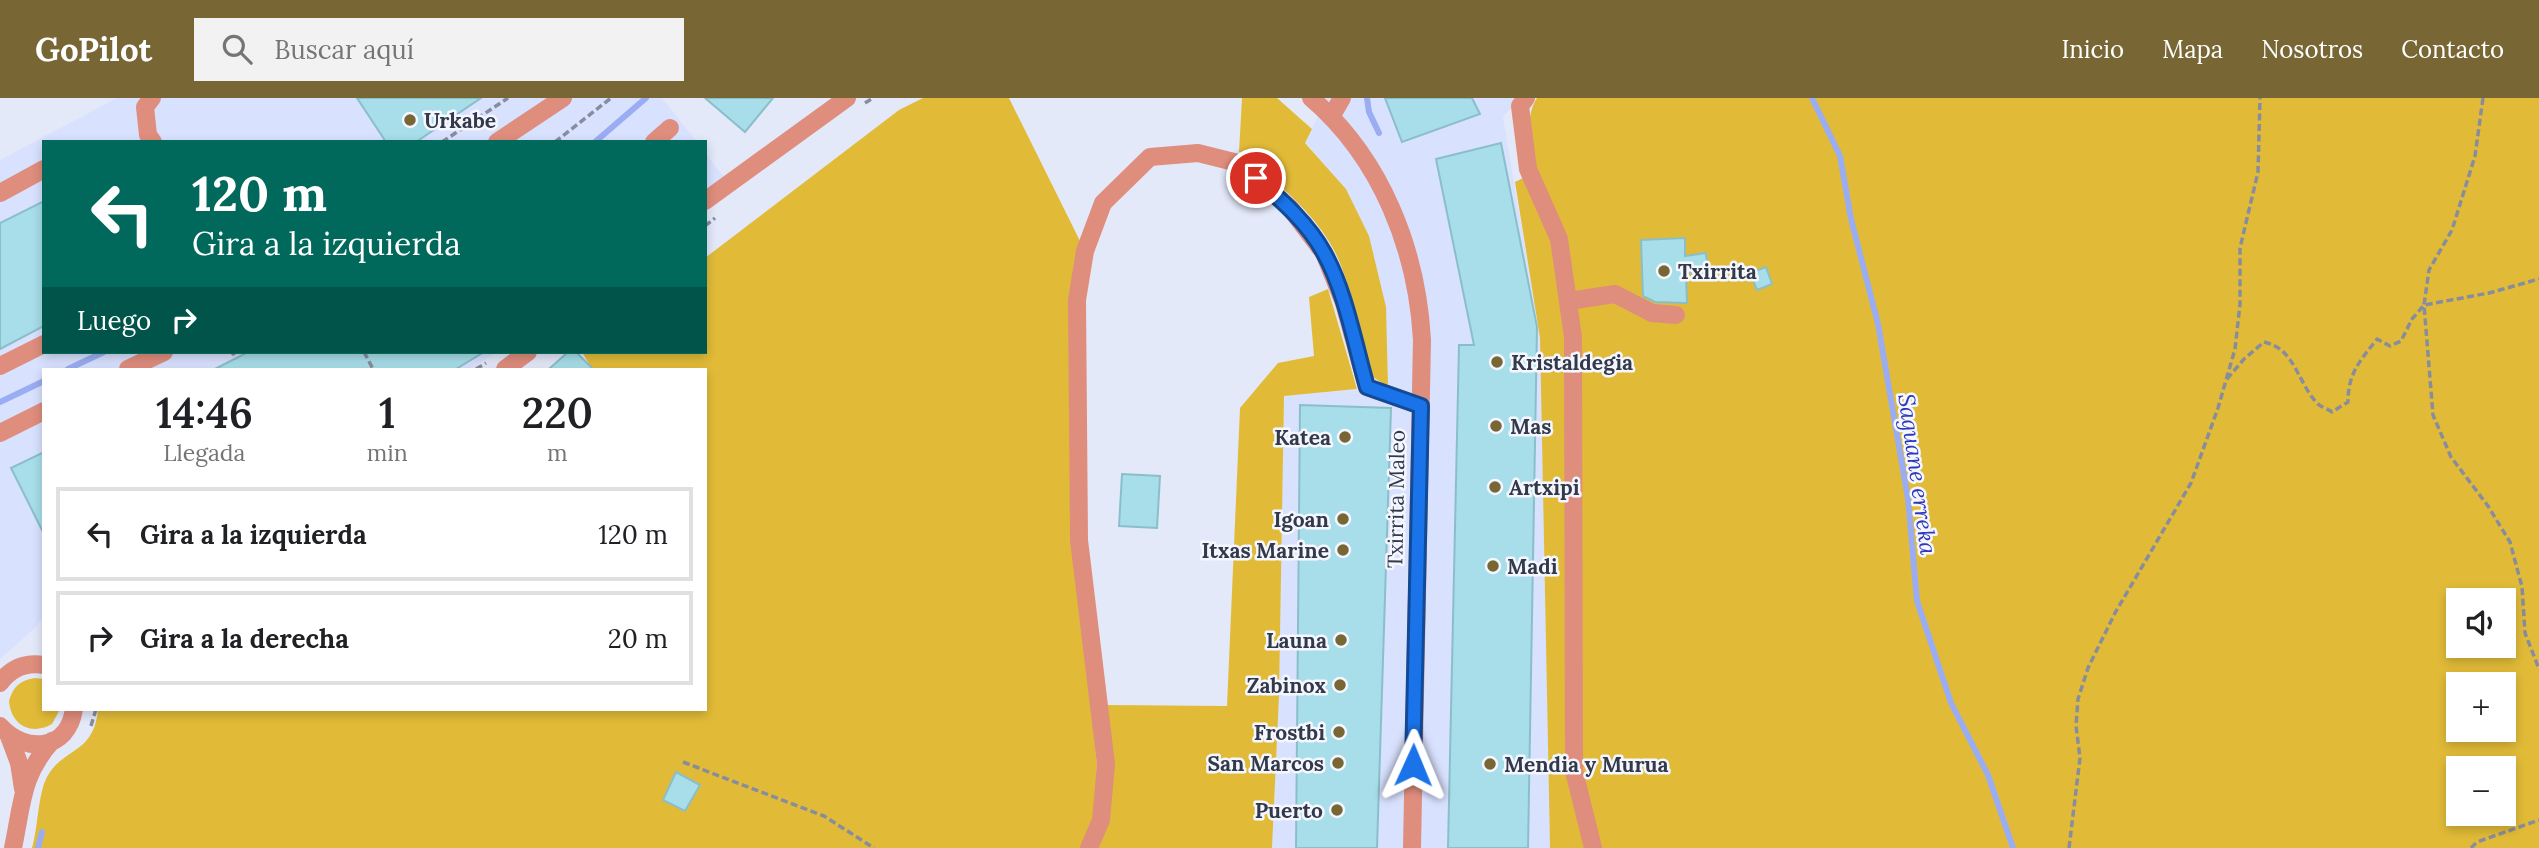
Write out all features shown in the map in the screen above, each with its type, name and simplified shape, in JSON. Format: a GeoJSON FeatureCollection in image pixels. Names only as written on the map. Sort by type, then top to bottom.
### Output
{"type":"FeatureCollection","features":[{"type":"Feature","properties":{"kind":"street"},"geometry":{"type":"LineString","coordinates":[[152,98],[145,107],[148,135],[152,140]]}},
{"type":"Feature","properties":{"kind":"street"},"geometry":{"type":"LineString","coordinates":[[500,140],[563,98]]}},
{"type":"Feature","properties":{"kind":"street"},"geometry":{"type":"LineString","coordinates":[[707,200],[847,98]]}},
{"type":"Feature","properties":{"kind":"street","name":"Txirrita Maleo"},"geometry":{"type":"LineString","coordinates":[[1311,98],[1357,148],[1383,190],[1409,253],[1421,310],[1412,848]]}},
{"type":"Feature","properties":{"kind":"street"},"geometry":{"type":"LineString","coordinates":[[1331,117],[1342,98]]}},
{"type":"Feature","properties":{"kind":"street"},"geometry":{"type":"LineString","coordinates":[[1526,98],[1520,106],[1528,169],[1559,239],[1573,337],[1574,771],[1592,848]]}},
{"type":"Feature","properties":{"kind":"street"},"geometry":{"type":"LineString","coordinates":[[656,140],[670,128]]}},
{"type":"Feature","properties":{"kind":"street"},"geometry":{"type":"LineString","coordinates":[[1089,848],[1101,820],[1106,764],[1079,540],[1077,300],[1085,251],[1102,203],[1150,157],[1198,153],[1238,163],[1290,208],[1324,253],[1344,303],[1367,387],[1421,406]]}},
{"type":"Feature","properties":{"kind":"street"},"geometry":{"type":"LineString","coordinates":[[0,193],[42,170]]}},
{"type":"Feature","properties":{"kind":"street"},"geometry":{"type":"LineString","coordinates":[[1568,301],[1615,295],[1652,313],[1676,315]]}},
{"type":"Feature","properties":{"kind":"street"},"geometry":{"type":"LineString","coordinates":[[0,366],[42,345]]}},
{"type":"Feature","properties":{"kind":"street"},"geometry":{"type":"LineString","coordinates":[[130,368],[160,354]]}},
{"type":"Feature","properties":{"kind":"street"},"geometry":{"type":"LineString","coordinates":[[506,368],[524,354]]}},
{"type":"Feature","properties":{"kind":"street"},"geometry":{"type":"LineString","coordinates":[[0,433],[42,412]]}},
{"type":"Feature","properties":{"kind":"street"},"geometry":{"type":"LineString","coordinates":[[0,683],[12,666],[42,652]]}},
{"type":"Feature","properties":{"kind":"street"},"geometry":{"type":"LineString","coordinates":[[12,666],[42,665]]}},
{"type":"Feature","properties":{"kind":"street"},"geometry":{"type":"LineString","coordinates":[[13,848],[23,793],[34,764],[52,741],[67,729],[73,711]]}},
{"type":"Feature","properties":{"kind":"street"},"geometry":{"type":"LineString","coordinates":[[4,731],[31,745],[52,741]]}},
{"type":"Feature","properties":{"kind":"street"},"geometry":{"type":"LineString","coordinates":[[4,731],[19,764],[23,793]]}},
{"type":"Feature","properties":{"kind":"path"},"geometry":{"type":"LineString","coordinates":[[445,140],[508,98]]}},
{"type":"Feature","properties":{"kind":"path"},"geometry":{"type":"LineString","coordinates":[[558,140],[611,98]]}},
{"type":"Feature","properties":{"kind":"path"},"geometry":{"type":"LineString","coordinates":[[2069,848],[2080,758],[2076,726],[2078,699],[2088,668],[2115,612],[2191,484],[2235,349],[2240,304],[2240,248],[2258,172],[2260,98]]}},
{"type":"Feature","properties":{"kind":"path"},"geometry":{"type":"LineString","coordinates":[[2483,98],[2475,156],[2452,230],[2429,270],[2424,305],[2433,415],[2451,457],[2488,506],[2510,542],[2522,587],[2525,633],[2539,669]]}},
{"type":"Feature","properties":{"kind":"path"},"geometry":{"type":"LineString","coordinates":[[2226,380],[2244,359],[2264,342],[2274,344],[2294,363],[2318,404],[2332,412],[2348,402],[2348,384],[2359,362],[2377,339],[2390,345],[2400,341],[2412,319],[2424,305],[2489,293],[2539,279]]}},
{"type":"Feature","properties":{"kind":"path"},"geometry":{"type":"LineString","coordinates":[[90,727],[95,711]]}},
{"type":"Feature","properties":{"kind":"path"},"geometry":{"type":"LineString","coordinates":[[683,762],[824,816],[874,848]]}},
{"type":"Feature","properties":{"kind":"path"},"geometry":{"type":"LineString","coordinates":[[2471,848],[2477,842],[2539,820]]}},
{"type":"Feature","properties":{"kind":"shaded area"},"geometry":{"type":"Polygon","coordinates":[[[117,98],[662,98],[695,140],[42,140],[42,354],[494,354],[472,368],[42,368],[42,619],[0,659],[0,160],[117,98]]]}},
{"type":"Feature","properties":{"kind":"shaded area"},"geometry":{"type":"Polygon","coordinates":[[[923,98],[1009,98],[1081,243],[1069,294],[1073,540],[1097,764],[1095,819],[1082,848],[32,848],[47,777],[61,760],[91,735],[98,711],[707,711],[707,368],[591,368],[583,354],[707,354],[707,256],[899,110],[923,98]]]}},
{"type":"Feature","properties":{"kind":"shaded area"},"geometry":{"type":"Polygon","coordinates":[[[1242,98],[1277,98],[1312,129],[1305,143],[1346,189],[1369,236],[1386,307],[1388,387],[1370,375],[1346,280],[1327,237],[1292,197],[1239,152],[1242,98]]]}},
{"type":"Feature","properties":{"kind":"shaded area"},"geometry":{"type":"Polygon","coordinates":[[[1327,98],[1520,98],[1503,117],[1540,338],[1550,848],[1272,848],[1279,696],[1284,396],[1387,387],[1346,189],[1305,142],[1327,98]]]}},
{"type":"Feature","properties":{"kind":"shaded area"},"geometry":{"type":"Polygon","coordinates":[[[1537,98],[2539,98],[2539,848],[1550,848],[1540,338],[1515,182],[1537,171],[1531,143],[1530,115],[1537,98]]]}},
{"type":"Feature","properties":{"kind":"shaded area"},"geometry":{"type":"Polygon","coordinates":[[[707,156],[724,177],[707,190],[707,156]]]}},
{"type":"Feature","properties":{"kind":"shaded area"},"geometry":{"type":"Polygon","coordinates":[[[1328,289],[1357,389],[1284,396],[1279,696],[1272,848],[1095,848],[1107,705],[1227,706],[1240,408],[1278,363],[1314,356],[1309,297],[1328,289]]]}},
{"type":"Feature","properties":{"kind":"shaded area"},"geometry":{"type":"Polygon","coordinates":[[[42,679],[42,711],[59,711],[52,724],[37,729],[30,728],[23,726],[14,716],[9,701],[18,685],[25,680],[42,679]]]}},
{"type":"Feature","properties":{"kind":"building","name":"Urkabe"},"geometry":{"type":"Polygon","coordinates":[[[357,98],[481,98],[419,140],[385,140],[357,98]]]}},
{"type":"Feature","properties":{"kind":"building"},"geometry":{"type":"Polygon","coordinates":[[[705,98],[773,98],[745,132],[705,98]]]}},
{"type":"Feature","properties":{"kind":"building"},"geometry":{"type":"Polygon","coordinates":[[[1385,98],[1472,98],[1480,114],[1402,142],[1385,98]]]}},
{"type":"Feature","properties":{"kind":"building"},"geometry":{"type":"Polygon","coordinates":[[[1501,143],[1537,327],[1528,848],[1448,848],[1459,345],[1474,345],[1436,159],[1501,143]]]}},
{"type":"Feature","properties":{"kind":"building"},"geometry":{"type":"Polygon","coordinates":[[[42,202],[42,327],[0,349],[0,223],[42,202]]]}},
{"type":"Feature","properties":{"kind":"building","name":"Txirrita"},"geometry":{"type":"Polygon","coordinates":[[[1685,238],[1685,256],[1706,253],[1708,271],[1686,273],[1687,303],[1655,302],[1643,296],[1641,240],[1685,238]]]}},
{"type":"Feature","properties":{"kind":"building"},"geometry":{"type":"Polygon","coordinates":[[[1766,267],[1772,284],[1757,290],[1750,273],[1766,267]]]}},
{"type":"Feature","properties":{"kind":"building"},"geometry":{"type":"Polygon","coordinates":[[[244,354],[481,354],[458,368],[217,368],[244,354]]]}},
{"type":"Feature","properties":{"kind":"building"},"geometry":{"type":"Polygon","coordinates":[[[566,354],[578,354],[592,368],[550,368],[566,354]]]}},
{"type":"Feature","properties":{"kind":"building"},"geometry":{"type":"Polygon","coordinates":[[[1300,405],[1391,408],[1377,848],[1296,848],[1300,405]]]}},
{"type":"Feature","properties":{"kind":"building"},"geometry":{"type":"Polygon","coordinates":[[[42,453],[42,530],[11,468],[42,453]]]}},
{"type":"Feature","properties":{"kind":"building"},"geometry":{"type":"Polygon","coordinates":[[[1122,474],[1160,476],[1157,528],[1119,526],[1122,474]]]}},
{"type":"Feature","properties":{"kind":"building"},"geometry":{"type":"Polygon","coordinates":[[[676,772],[700,785],[685,811],[663,800],[676,772]]]}},
{"type":"Feature","properties":{"kind":"waterway"},"geometry":{"type":"LineString","coordinates":[[597,140],[646,98]]}},
{"type":"Feature","properties":{"kind":"waterway"},"geometry":{"type":"LineString","coordinates":[[1367,98],[1369,112],[1379,133]]}},
{"type":"Feature","properties":{"kind":"waterway","name":"Saguane erreka"},"geometry":{"type":"LineString","coordinates":[[1812,98],[1840,156],[1851,219],[1878,324],[1908,499],[1917,601],[1951,703],[1988,775],[2013,848]]}},
{"type":"Feature","properties":{"kind":"waterway"},"geometry":{"type":"LineString","coordinates":[[70,368],[100,354]]}},
{"type":"Feature","properties":{"kind":"waterway"},"geometry":{"type":"LineString","coordinates":[[0,402],[42,382]]}},
{"type":"Feature","properties":{"kind":"waterway"},"geometry":{"type":"LineString","coordinates":[[38,848],[42,832]]}},
{"type":"Feature","properties":{"kind":"place","name":"Urkabe"},"geometry":{"type":"Point","coordinates":[410,120]}},
{"type":"Feature","properties":{"kind":"place","name":"Txirrita"},"geometry":{"type":"Point","coordinates":[1664,271]}},
{"type":"Feature","properties":{"kind":"place","name":"Kristaldegia"},"geometry":{"type":"Point","coordinates":[1497,362]}},
{"type":"Feature","properties":{"kind":"place","name":"Mas"},"geometry":{"type":"Point","coordinates":[1496,426]}},
{"type":"Feature","properties":{"kind":"place","name":"Katea"},"geometry":{"type":"Point","coordinates":[1345,437]}},
{"type":"Feature","properties":{"kind":"place","name":"Artxipi"},"geometry":{"type":"Point","coordinates":[1495,487]}},
{"type":"Feature","properties":{"kind":"place","name":"Igoan"},"geometry":{"type":"Point","coordinates":[1343,519]}},
{"type":"Feature","properties":{"kind":"place","name":"Itxas Marine"},"geometry":{"type":"Point","coordinates":[1343,550]}},
{"type":"Feature","properties":{"kind":"place","name":"Madi"},"geometry":{"type":"Point","coordinates":[1493,566]}},
{"type":"Feature","properties":{"kind":"place","name":"Launa"},"geometry":{"type":"Point","coordinates":[1341,640]}},
{"type":"Feature","properties":{"kind":"place","name":"Zabinox"},"geometry":{"type":"Point","coordinates":[1340,685]}},
{"type":"Feature","properties":{"kind":"place","name":"Frostbi"},"geometry":{"type":"Point","coordinates":[1339,732]}},
{"type":"Feature","properties":{"kind":"place","name":"San Marcos"},"geometry":{"type":"Point","coordinates":[1338,763]}},
{"type":"Feature","properties":{"kind":"place","name":"Mendia y Murua"},"geometry":{"type":"Point","coordinates":[1490,764]}},
{"type":"Feature","properties":{"kind":"place","name":"Puerto"},"geometry":{"type":"Point","coordinates":[1337,810]}},
{"type":"Feature","properties":{"kind":"route"},"geometry":{"type":"LineString","coordinates":[[1256,178],[1290,208],[1324,253],[1344,303],[1367,387],[1421,406],[1413,765]]}}]}
